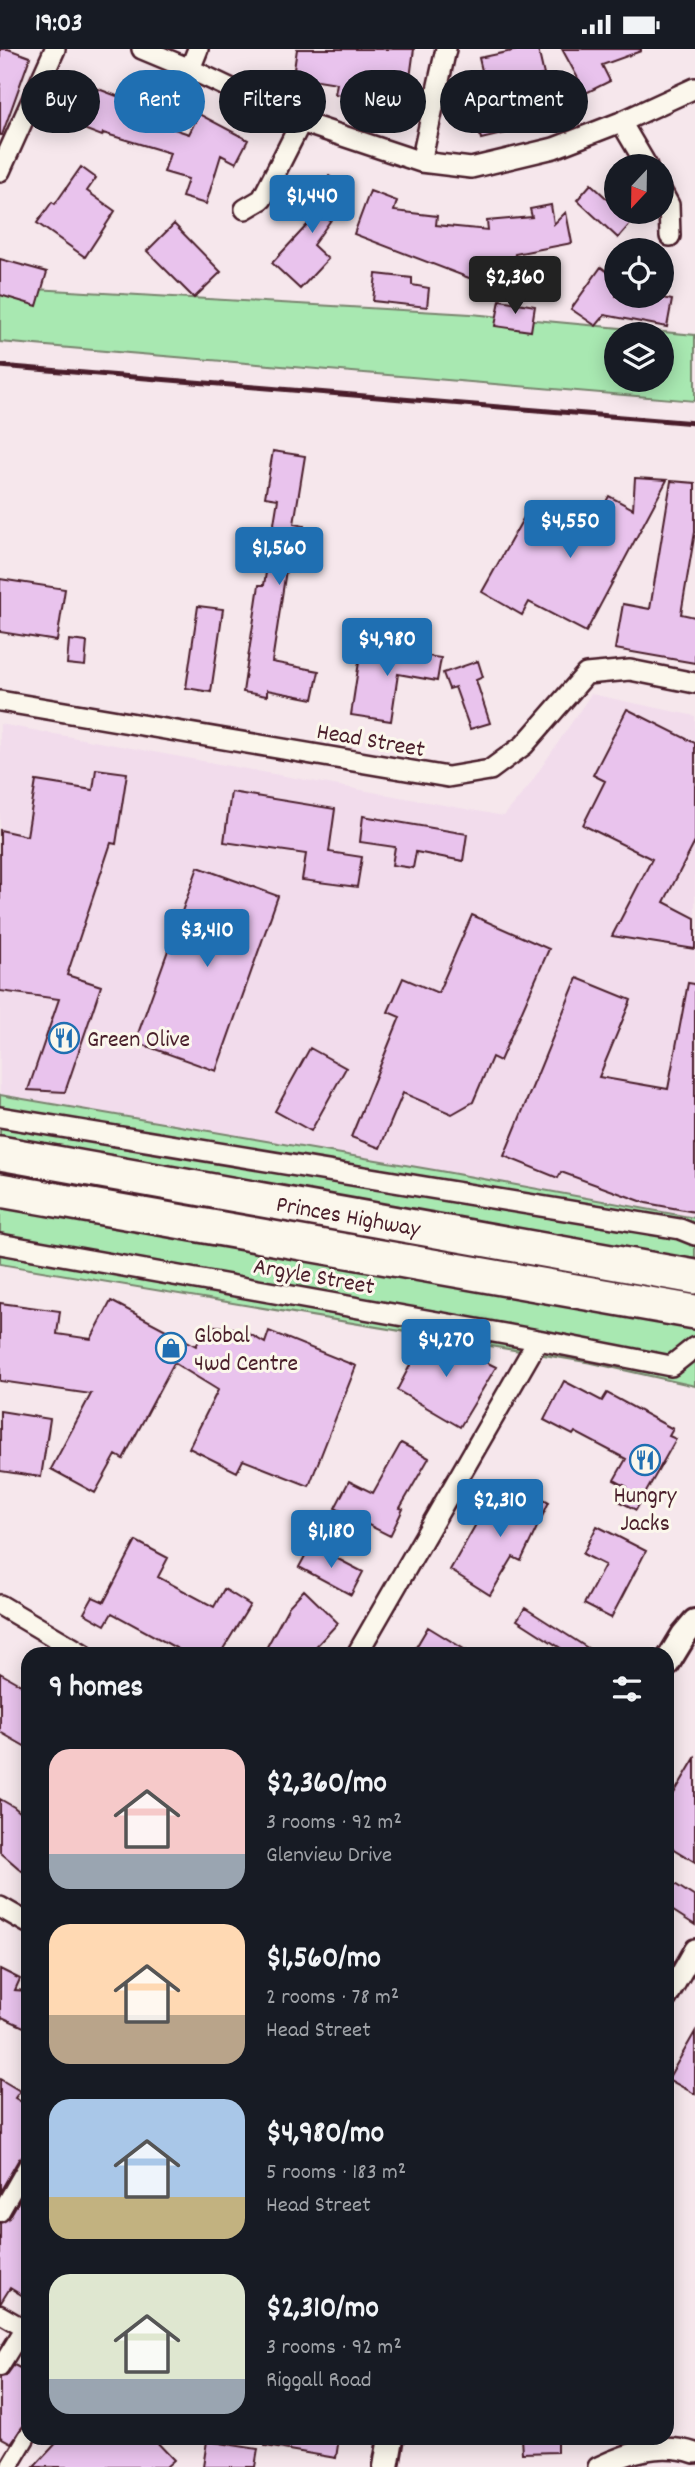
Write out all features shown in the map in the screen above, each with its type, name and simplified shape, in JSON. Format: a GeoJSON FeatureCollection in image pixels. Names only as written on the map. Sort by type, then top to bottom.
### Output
{"type":"FeatureCollection","features":[{"type":"Feature","properties":{"kind":"highway","name":"Princes Highway"},"geometry":{"type":"LineString","coordinates":[[0,1153],[695,1277]]}},
{"type":"Feature","properties":{"kind":"highway","name":"Princes Highway"},"geometry":{"type":"LineString","coordinates":[[0,1190],[695,1312]]}},
{"type":"Feature","properties":{"kind":"street"},"geometry":{"type":"LineString","coordinates":[[0,171],[55,49]]}},
{"type":"Feature","properties":{"kind":"street"},"geometry":{"type":"LineString","coordinates":[[142,49],[219,83]]}},
{"type":"Feature","properties":{"kind":"street"},"geometry":{"type":"LineString","coordinates":[[190,69],[198,49]]}},
{"type":"Feature","properties":{"kind":"street"},"geometry":{"type":"LineString","coordinates":[[421,162],[446,49]]}},
{"type":"Feature","properties":{"kind":"street"},"geometry":{"type":"LineString","coordinates":[[326,130],[421,162],[471,168],[554,148],[621,122],[695,88]]}},
{"type":"Feature","properties":{"kind":"street"},"geometry":{"type":"LineString","coordinates":[[621,122],[640,154]]}},
{"type":"Feature","properties":{"kind":"street"},"geometry":{"type":"LineString","coordinates":[[245,209],[262,199],[295,133]]}},
{"type":"Feature","properties":{"kind":"street"},"geometry":{"type":"LineString","coordinates":[[670,224],[670,236]]}},
{"type":"Feature","properties":{"kind":"street","name":"Head Street"},"geometry":{"type":"LineString","coordinates":[[0,701],[448,778],[490,770],[524,745],[586,674],[630,670],[695,683]]}},
{"type":"Feature","properties":{"kind":"street"},"geometry":{"type":"LineString","coordinates":[[0,1117],[680,1229],[695,1235]]}},
{"type":"Feature","properties":{"kind":"street","name":"Argyle Street"},"geometry":{"type":"LineString","coordinates":[[0,1244],[671,1366],[695,1347]]}},
{"type":"Feature","properties":{"kind":"street"},"geometry":{"type":"LineString","coordinates":[[361,1647],[538,1340]]}},
{"type":"Feature","properties":{"kind":"street"},"geometry":{"type":"LineString","coordinates":[[674,1652],[689,1628],[695,1604]]}},
{"type":"Feature","properties":{"kind":"street"},"geometry":{"type":"LineString","coordinates":[[0,1605],[71,1647]]}},
{"type":"Feature","properties":{"kind":"street"},"geometry":{"type":"LineString","coordinates":[[0,1907],[21,1919]]}},
{"type":"Feature","properties":{"kind":"street"},"geometry":{"type":"LineString","coordinates":[[674,1986],[695,1949]]}},
{"type":"Feature","properties":{"kind":"street"},"geometry":{"type":"LineString","coordinates":[[0,2213],[21,2176]]}},
{"type":"Feature","properties":{"kind":"street"},"geometry":{"type":"LineString","coordinates":[[0,2314],[21,2326]]}},
{"type":"Feature","properties":{"kind":"street"},"geometry":{"type":"LineString","coordinates":[[0,2367],[21,2336]]}},
{"type":"Feature","properties":{"kind":"street"},"geometry":{"type":"LineString","coordinates":[[9,2467],[22,2445]]}},
{"type":"Feature","properties":{"kind":"street"},"geometry":{"type":"LineString","coordinates":[[386,2467],[390,2445]]}},
{"type":"Feature","properties":{"kind":"street"},"geometry":{"type":"LineString","coordinates":[[598,2467],[619,2456],[650,2448],[684,2449],[695,2453]]}},
{"type":"Feature","properties":{"kind":"shaded area"},"geometry":{"type":"Polygon","coordinates":[[[591,694],[695,716],[695,1218],[0,1095],[0,724],[504,816],[528,787],[591,694]]]}},
{"type":"Feature","properties":{"kind":"green space"},"geometry":{"type":"Polygon","coordinates":[[[0,287],[471,314],[604,326],[604,392],[674,392],[674,333],[695,335],[695,401],[0,342],[0,287]]]}},
{"type":"Feature","properties":{"kind":"green space"},"geometry":{"type":"Polygon","coordinates":[[[0,1095],[695,1218],[695,1386],[592,1363],[0,1264],[0,1095]]]}},
{"type":"Feature","properties":{"kind":"building"},"geometry":{"type":"Polygon","coordinates":[[[0,49],[8,49],[30,57],[25,70],[21,70],[21,82],[0,135],[0,49]]]}},
{"type":"Feature","properties":{"kind":"building"},"geometry":{"type":"Polygon","coordinates":[[[297,49],[414,49],[411,70],[340,70],[340,95],[335,94],[337,83],[326,81],[326,70],[294,70],[297,49]]]}},
{"type":"Feature","properties":{"kind":"building"},"geometry":{"type":"Polygon","coordinates":[[[522,49],[538,49],[543,70],[482,70],[479,58],[522,49]]]}},
{"type":"Feature","properties":{"kind":"building"},"geometry":{"type":"Polygon","coordinates":[[[562,49],[641,49],[602,65],[610,81],[588,92],[588,70],[573,70],[562,49]]]}},
{"type":"Feature","properties":{"kind":"building"},"geometry":{"type":"Polygon","coordinates":[[[100,90],[114,95],[114,133],[205,133],[205,117],[219,125],[219,133],[235,133],[248,140],[236,163],[221,155],[206,204],[182,197],[188,179],[164,172],[170,153],[103,133],[102,136],[94,133],[100,133],[100,90]]]}},
{"type":"Feature","properties":{"kind":"building"},"geometry":{"type":"Polygon","coordinates":[[[479,133],[506,133],[481,139],[479,133]]]}},
{"type":"Feature","properties":{"kind":"building"},"geometry":{"type":"Polygon","coordinates":[[[81,167],[96,178],[87,191],[115,211],[85,257],[37,223],[52,202],[55,204],[81,167]]]}},
{"type":"Feature","properties":{"kind":"building"},"geometry":{"type":"Polygon","coordinates":[[[329,176],[351,192],[313,245],[328,259],[300,289],[272,263],[309,223],[300,216],[329,176]]]}},
{"type":"Feature","properties":{"kind":"building"},"geometry":{"type":"Polygon","coordinates":[[[591,184],[604,196],[604,224],[630,224],[618,238],[577,200],[591,184]]]}},
{"type":"Feature","properties":{"kind":"building"},"geometry":{"type":"Polygon","coordinates":[[[370,191],[397,201],[394,211],[437,216],[436,225],[488,230],[487,221],[532,217],[530,209],[551,205],[554,224],[566,212],[572,243],[515,254],[517,273],[469,278],[354,234],[370,191]]]}},
{"type":"Feature","properties":{"kind":"building"},"geometry":{"type":"Polygon","coordinates":[[[174,224],[221,272],[194,298],[147,251],[174,224]]]}},
{"type":"Feature","properties":{"kind":"building"},"geometry":{"type":"Polygon","coordinates":[[[0,259],[47,272],[37,306],[0,295],[0,259]]]}},
{"type":"Feature","properties":{"kind":"building"},"geometry":{"type":"Polygon","coordinates":[[[601,267],[604,269],[604,308],[671,308],[668,322],[641,322],[605,315],[596,326],[571,309],[601,267]]]}},
{"type":"Feature","properties":{"kind":"building"},"geometry":{"type":"Polygon","coordinates":[[[376,274],[412,278],[412,285],[429,288],[427,307],[373,301],[376,274]]]}},
{"type":"Feature","properties":{"kind":"building"},"geometry":{"type":"Polygon","coordinates":[[[500,300],[535,306],[531,331],[495,326],[500,300]]]}},
{"type":"Feature","properties":{"kind":"building"},"geometry":{"type":"Polygon","coordinates":[[[273,451],[305,456],[294,524],[304,526],[297,572],[286,570],[272,662],[319,671],[313,699],[267,690],[267,696],[243,692],[259,585],[264,585],[278,499],[265,497],[273,451]]]}},
{"type":"Feature","properties":{"kind":"building"},"geometry":{"type":"Polygon","coordinates":[[[635,478],[667,480],[586,632],[529,602],[522,615],[482,592],[528,510],[585,542],[609,496],[633,509],[635,478]]]}},
{"type":"Feature","properties":{"kind":"building"},"geometry":{"type":"Polygon","coordinates":[[[671,481],[695,483],[695,532],[681,614],[695,617],[695,663],[615,649],[623,604],[650,609],[671,481]]]}},
{"type":"Feature","properties":{"kind":"building"},"geometry":{"type":"Polygon","coordinates":[[[0,579],[65,589],[57,641],[0,632],[0,579]]]}},
{"type":"Feature","properties":{"kind":"building"},"geometry":{"type":"Polygon","coordinates":[[[198,606],[223,609],[211,692],[186,688],[198,606]]]}},
{"type":"Feature","properties":{"kind":"building"},"geometry":{"type":"Polygon","coordinates":[[[69,640],[87,642],[85,666],[67,664],[69,640]]]}},
{"type":"Feature","properties":{"kind":"building"},"geometry":{"type":"Polygon","coordinates":[[[362,642],[441,658],[437,681],[398,674],[391,721],[351,715],[362,642]]]}},
{"type":"Feature","properties":{"kind":"building"},"geometry":{"type":"Polygon","coordinates":[[[478,661],[483,677],[476,680],[490,723],[470,729],[455,687],[449,689],[443,673],[478,661]]]}},
{"type":"Feature","properties":{"kind":"building"},"geometry":{"type":"Polygon","coordinates":[[[627,709],[695,743],[695,842],[664,902],[695,918],[695,949],[612,936],[652,859],[583,825],[605,781],[593,775],[627,709]]]}},
{"type":"Feature","properties":{"kind":"building"},"geometry":{"type":"Polygon","coordinates":[[[96,769],[127,773],[116,844],[111,843],[67,975],[101,986],[65,1092],[28,1090],[59,999],[0,991],[0,830],[27,836],[36,781],[93,790],[96,769]]]}},
{"type":"Feature","properties":{"kind":"building"},"geometry":{"type":"Polygon","coordinates":[[[231,792],[335,809],[329,852],[362,857],[357,887],[302,880],[306,854],[224,842],[231,792]]]}},
{"type":"Feature","properties":{"kind":"building"},"geometry":{"type":"Polygon","coordinates":[[[363,816],[467,834],[463,861],[416,852],[413,868],[392,865],[395,847],[360,842],[363,816]]]}},
{"type":"Feature","properties":{"kind":"building"},"geometry":{"type":"Polygon","coordinates":[[[198,867],[278,896],[216,1071],[135,1042],[198,867]]]}},
{"type":"Feature","properties":{"kind":"building"},"geometry":{"type":"Polygon","coordinates":[[[472,915],[549,949],[500,1061],[492,1057],[473,1102],[452,1114],[403,1093],[380,1148],[351,1137],[400,1017],[388,1012],[403,978],[438,993],[472,915]]]}},
{"type":"Feature","properties":{"kind":"building"},"geometry":{"type":"Polygon","coordinates":[[[577,978],[631,1000],[599,1077],[668,1089],[688,983],[695,984],[695,1212],[646,1203],[561,1172],[558,1178],[504,1156],[577,978]]]}},
{"type":"Feature","properties":{"kind":"building"},"geometry":{"type":"Polygon","coordinates":[[[310,1048],[346,1068],[311,1131],[275,1111],[310,1048]]]}},
{"type":"Feature","properties":{"kind":"building"},"geometry":{"type":"Polygon","coordinates":[[[111,1301],[196,1346],[208,1325],[241,1329],[265,1343],[269,1331],[356,1366],[309,1486],[243,1460],[237,1472],[189,1448],[218,1390],[174,1363],[123,1459],[116,1455],[95,1493],[51,1469],[91,1394],[0,1381],[0,1303],[60,1311],[57,1334],[91,1339],[111,1301]]]}},
{"type":"Feature","properties":{"kind":"building"},"geometry":{"type":"Polygon","coordinates":[[[427,1333],[496,1367],[460,1427],[397,1390],[427,1333]]]}},
{"type":"Feature","properties":{"kind":"building"},"geometry":{"type":"Polygon","coordinates":[[[564,1381],[602,1401],[607,1393],[673,1429],[669,1436],[676,1439],[636,1510],[619,1501],[627,1487],[614,1480],[626,1459],[575,1432],[573,1435],[544,1420],[564,1381]]]}},
{"type":"Feature","properties":{"kind":"building"},"geometry":{"type":"Polygon","coordinates":[[[0,1411],[50,1419],[41,1477],[0,1471],[0,1411]]]}},
{"type":"Feature","properties":{"kind":"building"},"geometry":{"type":"Polygon","coordinates":[[[401,1443],[429,1458],[400,1508],[403,1509],[390,1536],[335,1508],[349,1481],[373,1493],[401,1443]]]}},
{"type":"Feature","properties":{"kind":"building"},"geometry":{"type":"Polygon","coordinates":[[[513,1483],[549,1502],[521,1561],[513,1557],[490,1595],[450,1570],[484,1510],[495,1516],[513,1483]]]}},
{"type":"Feature","properties":{"kind":"building"},"geometry":{"type":"Polygon","coordinates":[[[597,1526],[646,1551],[611,1618],[584,1604],[605,1565],[583,1554],[597,1526]]]}},
{"type":"Feature","properties":{"kind":"building"},"geometry":{"type":"Polygon","coordinates":[[[136,1541],[168,1558],[158,1577],[214,1607],[224,1589],[250,1605],[224,1647],[174,1647],[112,1613],[105,1625],[84,1613],[93,1597],[104,1602],[136,1541]]]}},
{"type":"Feature","properties":{"kind":"building"},"geometry":{"type":"Polygon","coordinates":[[[311,1545],[363,1572],[351,1595],[299,1567],[311,1545]]]}},
{"type":"Feature","properties":{"kind":"building"},"geometry":{"type":"Polygon","coordinates":[[[304,1590],[338,1623],[316,1647],[267,1647],[289,1606],[304,1590]]]}},
{"type":"Feature","properties":{"kind":"building"},"geometry":{"type":"Polygon","coordinates":[[[525,1608],[586,1647],[559,1647],[517,1620],[525,1608]]]}},
{"type":"Feature","properties":{"kind":"building"},"geometry":{"type":"Polygon","coordinates":[[[428,1627],[461,1647],[416,1647],[428,1627]]]}},
{"type":"Feature","properties":{"kind":"building"},"geometry":{"type":"Polygon","coordinates":[[[0,1673],[21,1685],[21,1744],[0,1732],[0,1673]]]}},
{"type":"Feature","properties":{"kind":"building"},"geometry":{"type":"Polygon","coordinates":[[[695,1758],[695,1862],[674,1849],[674,1793],[695,1758]]]}},
{"type":"Feature","properties":{"kind":"building"},"geometry":{"type":"Polygon","coordinates":[[[0,1799],[21,1813],[21,1870],[0,1852],[0,1799]]]}},
{"type":"Feature","properties":{"kind":"building"},"geometry":{"type":"Polygon","coordinates":[[[674,1884],[695,1897],[695,1925],[674,1912],[674,1884]]]}},
{"type":"Feature","properties":{"kind":"building"},"geometry":{"type":"Polygon","coordinates":[[[0,1969],[20,1979],[15,1990],[21,1990],[21,2026],[2,2017],[0,2022],[0,1969]]]}},
{"type":"Feature","properties":{"kind":"building"},"geometry":{"type":"Polygon","coordinates":[[[695,2032],[695,2094],[674,2082],[674,2069],[695,2032]]]}},
{"type":"Feature","properties":{"kind":"building"},"geometry":{"type":"Polygon","coordinates":[[[0,2079],[20,2091],[15,2098],[21,2102],[21,2158],[0,2192],[0,2079]]]}},
{"type":"Feature","properties":{"kind":"building"},"geometry":{"type":"Polygon","coordinates":[[[21,2197],[21,2295],[10,2288],[0,2304],[0,2223],[9,2218],[21,2197]]]}},
{"type":"Feature","properties":{"kind":"building"},"geometry":{"type":"Polygon","coordinates":[[[14,2365],[21,2368],[21,2429],[11,2443],[0,2437],[0,2377],[6,2376],[14,2365]]]}},
{"type":"Feature","properties":{"kind":"building"},"geometry":{"type":"Polygon","coordinates":[[[54,2445],[160,2445],[174,2460],[166,2467],[34,2467],[54,2445]]]}},
{"type":"Feature","properties":{"kind":"building"},"geometry":{"type":"Polygon","coordinates":[[[206,2445],[258,2449],[255,2467],[203,2467],[206,2445]]]}},
{"type":"Feature","properties":{"kind":"building"},"geometry":{"type":"Polygon","coordinates":[[[265,2445],[338,2445],[336,2458],[265,2445]]]}},
{"type":"Feature","properties":{"kind":"building"},"geometry":{"type":"Polygon","coordinates":[[[521,2445],[557,2445],[557,2452],[522,2453],[521,2445]]]}},
{"type":"Feature","properties":{"kind":"railway"},"geometry":{"type":"LineString","coordinates":[[0,366],[695,423]]}},
{"type":"Feature","properties":{"kind":"place","name":"Green Olive"},"geometry":{"type":"Point","coordinates":[64,1038]}},
{"type":"Feature","properties":{"kind":"place","name":"Global 4wd Centre"},"geometry":{"type":"Point","coordinates":[171,1348]}},
{"type":"Feature","properties":{"kind":"place","name":"Hungry Jacks"},"geometry":{"type":"Point","coordinates":[645,1460]}}]}
